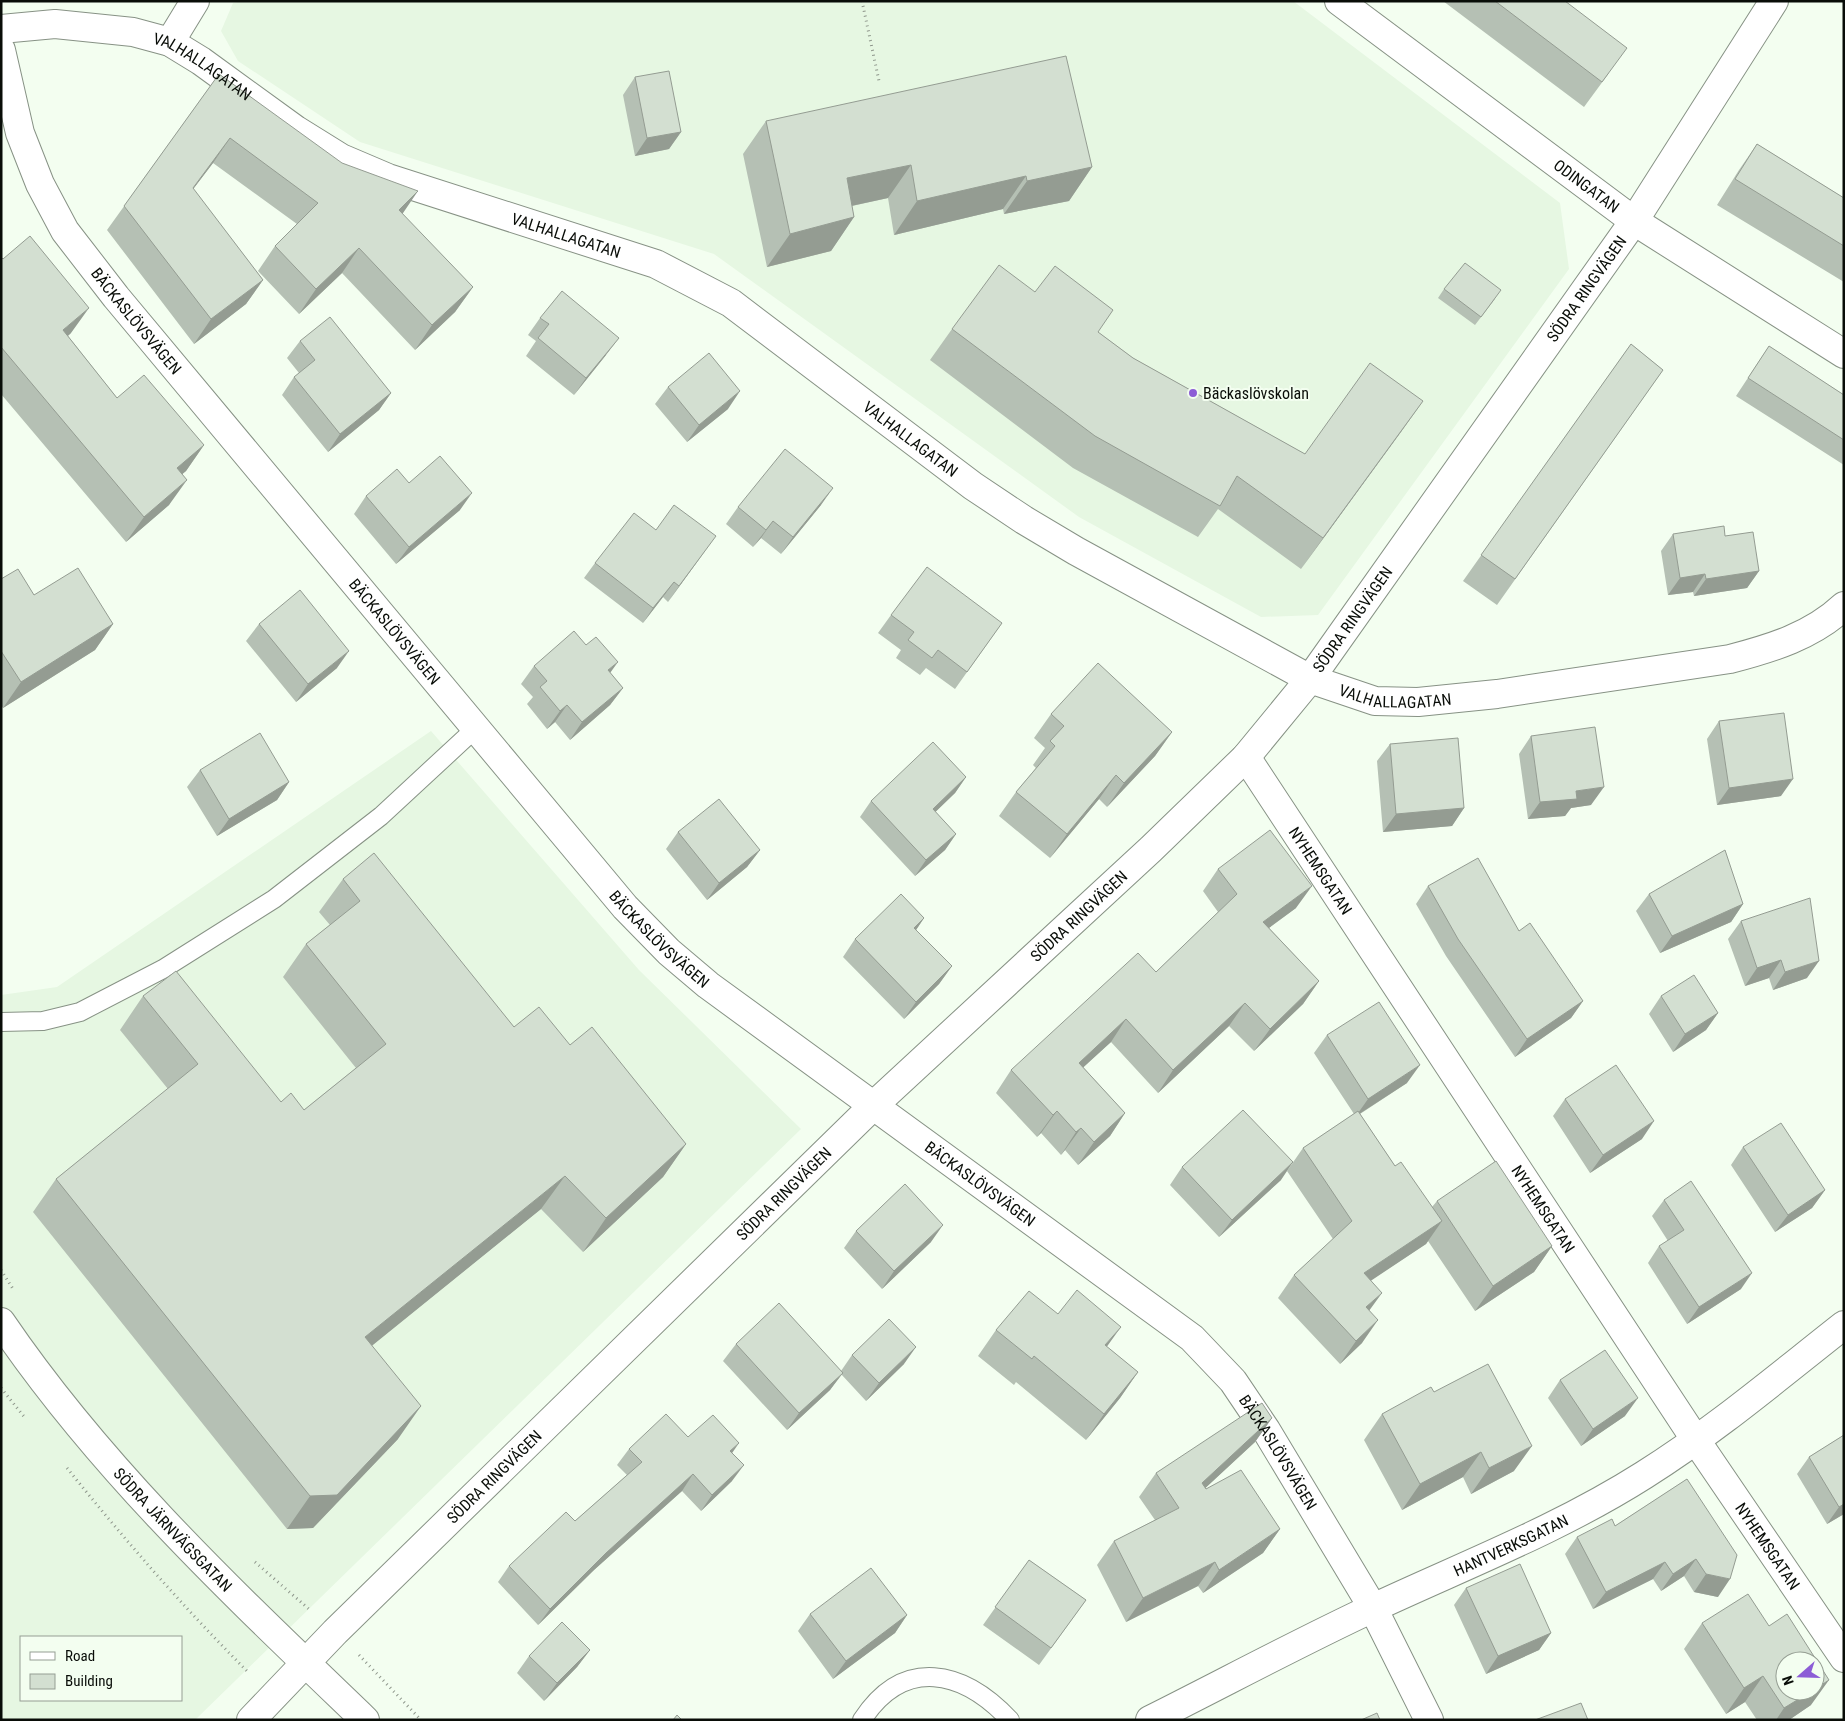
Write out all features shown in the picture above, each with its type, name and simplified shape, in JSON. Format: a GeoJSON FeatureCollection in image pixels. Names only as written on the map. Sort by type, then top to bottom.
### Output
{"type":"FeatureCollection","features":[{"type":"Feature","properties":{"kind":"street"},"geometry":{"type":"LineString","coordinates":[[170,42],[195,1]]}},
{"type":"Feature","properties":{"kind":"street","name":"ODINGATAN"},"geometry":{"type":"LineString","coordinates":[[1339,1],[1634,221],[1844,354]]}},
{"type":"Feature","properties":{"kind":"street","name":"SÖDRA RINGVÄGEN"},"geometry":{"type":"LineString","coordinates":[[250,1720],[335,1632],[872,1106],[1151,849],[1246,757],[1310,679],[1634,221],[1774,1]]}},
{"type":"Feature","properties":{"kind":"street","name":"VALHALLAGATAN"},"geometry":{"type":"LineString","coordinates":[[1,29],[55,24],[133,32],[170,42],[201,60],[296,130],[341,158],[388,178],[656,264],[694,282],[731,303],[973,486],[1076,552],[1310,679],[1375,701],[1418,702],[1497,694],[1730,659],[1762,651],[1838,620]]}},
{"type":"Feature","properties":{"kind":"street","name":"BÄCKASLÖVSVÄGEN"},"geometry":{"type":"LineString","coordinates":[[1,50],[20,133],[40,184],[65,230],[116,297],[625,907],[669,952],[708,985],[1192,1338],[1233,1381],[1266,1430],[1373,1608],[1430,1720]]}},
{"type":"Feature","properties":{"kind":"street","name":"NYHEMSGATAN"},"geometry":{"type":"LineString","coordinates":[[1246,757],[1695,1439],[1844,1658]]}},
{"type":"Feature","properties":{"kind":"street","name":"SÖDRA JÄRNVÄGSGATAN"},"geometry":{"type":"LineString","coordinates":[[1,1322],[38,1377],[109,1462],[234,1595],[365,1720]]}},
{"type":"Feature","properties":{"kind":"street","name":"HANTVERKSGATAN"},"geometry":{"type":"LineString","coordinates":[[1150,1720],[1373,1608],[1510,1547],[1578,1514],[1645,1475],[1844,1325]]}},
{"type":"Feature","properties":{"kind":"lane"},"geometry":{"type":"LineString","coordinates":[[1,1022],[43,1021],[80,1012],[163,969],[282,893],[381,816],[476,728]]}},
{"type":"Feature","properties":{"kind":"lane"},"geometry":{"type":"LineString","coordinates":[[862,1720],[870,1707],[891,1689],[907,1680],[921,1676],[941,1676],[967,1685],[996,1705],[1010,1720]]}},
{"type":"Feature","properties":{"kind":"path"},"geometry":{"type":"LineString","coordinates":[[862,1],[879,81]]}},
{"type":"Feature","properties":{"kind":"path"},"geometry":{"type":"LineString","coordinates":[[1,1270],[16,1293]]}},
{"type":"Feature","properties":{"kind":"path"},"geometry":{"type":"LineString","coordinates":[[1,1388],[32,1425]]}},
{"type":"Feature","properties":{"kind":"path"},"geometry":{"type":"LineString","coordinates":[[62,1462],[122,1536],[202,1626],[273,1698]]}},
{"type":"Feature","properties":{"kind":"path"},"geometry":{"type":"LineString","coordinates":[[249,1557],[335,1632],[421,1720]]}},
{"type":"Feature","properties":{"kind":"shaded area","name":"Bäckaslövskolan"},"geometry":{"type":"Polygon","coordinates":[[[243,1],[1293,1],[1560,203],[1569,269],[1318,615],[1261,617],[1079,517],[714,254],[360,142],[238,61],[221,31],[233,3],[243,1]]]}},
{"type":"Feature","properties":{"kind":"shaded area"},"geometry":{"type":"Polygon","coordinates":[[[431,731],[639,970],[801,1129],[195,1720],[1,1720],[1,995],[57,987],[431,731]]]}},
{"type":"Feature","properties":{"kind":"building"},"geometry":{"type":"Polygon","coordinates":[[[1495,1],[1565,1],[1627,48],[1602,82],[1495,1]]]}},
{"type":"Feature","properties":{"kind":"building"},"geometry":{"type":"Polygon","coordinates":[[[1066,56],[1092,167],[1027,181],[1026,176],[917,201],[911,165],[847,178],[854,217],[790,234],[766,121],[1066,56]]]}},
{"type":"Feature","properties":{"kind":"building"},"geometry":{"type":"Polygon","coordinates":[[[669,71],[681,132],[647,138],[635,77],[669,71]]]}},
{"type":"Feature","properties":{"kind":"building"},"geometry":{"type":"Polygon","coordinates":[[[219,74],[342,163],[418,191],[399,210],[473,287],[432,325],[359,248],[316,289],[275,246],[318,203],[230,138],[193,188],[263,280],[211,319],[124,206],[219,74]]]}},
{"type":"Feature","properties":{"kind":"building"},"geometry":{"type":"Polygon","coordinates":[[[1757,144],[1844,198],[1844,246],[1735,179],[1757,144]]]}},
{"type":"Feature","properties":{"kind":"building"},"geometry":{"type":"Polygon","coordinates":[[[30,236],[89,308],[63,330],[117,398],[144,375],[204,445],[177,468],[187,480],[144,517],[1,347],[1,257],[3,259],[30,236]]]}},
{"type":"Feature","properties":{"kind":"building"},"geometry":{"type":"Polygon","coordinates":[[[1465,263],[1501,290],[1481,317],[1444,289],[1465,263]]]}},
{"type":"Feature","properties":{"kind":"building"},"geometry":{"type":"Polygon","coordinates":[[[999,265],[1035,292],[1055,266],[1113,310],[1098,332],[1133,358],[1305,454],[1370,363],[1423,401],[1323,538],[1237,476],[1220,506],[1095,436],[952,329],[999,265]]]}},
{"type":"Feature","properties":{"kind":"building"},"geometry":{"type":"Polygon","coordinates":[[[562,291],[619,338],[586,378],[538,338],[549,324],[540,318],[562,291]]]}},
{"type":"Feature","properties":{"kind":"building"},"geometry":{"type":"Polygon","coordinates":[[[330,317],[391,393],[340,434],[294,377],[315,360],[300,341],[330,317]]]}},
{"type":"Feature","properties":{"kind":"building"},"geometry":{"type":"Polygon","coordinates":[[[1631,344],[1663,370],[1515,579],[1481,555],[1631,344]]]}},
{"type":"Feature","properties":{"kind":"building"},"geometry":{"type":"Polygon","coordinates":[[[1769,346],[1844,395],[1844,440],[1748,378],[1769,346]]]}},
{"type":"Feature","properties":{"kind":"building"},"geometry":{"type":"Polygon","coordinates":[[[709,353],[740,391],[699,425],[668,387],[709,353]]]}},
{"type":"Feature","properties":{"kind":"building"},"geometry":{"type":"Polygon","coordinates":[[[785,449],[833,488],[793,537],[773,521],[766,530],[738,507],[785,449]]]}},
{"type":"Feature","properties":{"kind":"building"},"geometry":{"type":"Polygon","coordinates":[[[440,456],[472,493],[409,547],[366,496],[397,469],[409,483],[440,456]]]}},
{"type":"Feature","properties":{"kind":"building"},"geometry":{"type":"Polygon","coordinates":[[[674,505],[716,536],[679,586],[674,582],[653,608],[595,563],[634,513],[656,530],[674,505]]]}},
{"type":"Feature","properties":{"kind":"building"},"geometry":{"type":"Polygon","coordinates":[[[1724,526],[1725,536],[1753,532],[1759,571],[1706,579],[1705,574],[1680,578],[1673,534],[1724,526]]]}},
{"type":"Feature","properties":{"kind":"building"},"geometry":{"type":"Polygon","coordinates":[[[927,567],[1002,623],[967,672],[938,650],[932,658],[908,640],[914,632],[891,615],[927,567]]]}},
{"type":"Feature","properties":{"kind":"building"},"geometry":{"type":"Polygon","coordinates":[[[78,568],[113,624],[21,682],[1,651],[1,579],[18,569],[34,595],[78,568]]]}},
{"type":"Feature","properties":{"kind":"building"},"geometry":{"type":"Polygon","coordinates":[[[300,590],[349,651],[308,684],[259,624],[300,590]]]}},
{"type":"Feature","properties":{"kind":"building"},"geometry":{"type":"Polygon","coordinates":[[[574,631],[586,645],[596,637],[618,662],[608,670],[623,688],[582,722],[567,705],[560,711],[540,687],[547,681],[534,666],[574,631]]]}},
{"type":"Feature","properties":{"kind":"building"},"geometry":{"type":"Polygon","coordinates":[[[1098,663],[1172,732],[1124,783],[1116,775],[1067,834],[1016,792],[1055,746],[1050,741],[1064,726],[1051,714],[1098,663]]]}},
{"type":"Feature","properties":{"kind":"building"},"geometry":{"type":"Polygon","coordinates":[[[1784,713],[1793,779],[1729,788],[1719,721],[1784,713]]]}},
{"type":"Feature","properties":{"kind":"building"},"geometry":{"type":"Polygon","coordinates":[[[1595,727],[1604,787],[1576,791],[1577,799],[1540,802],[1531,736],[1595,727]]]}},
{"type":"Feature","properties":{"kind":"building"},"geometry":{"type":"Polygon","coordinates":[[[260,733],[289,782],[229,819],[200,770],[260,733]]]}},
{"type":"Feature","properties":{"kind":"building"},"geometry":{"type":"Polygon","coordinates":[[[1458,738],[1464,808],[1396,814],[1390,744],[1458,738]]]}},
{"type":"Feature","properties":{"kind":"building"},"geometry":{"type":"Polygon","coordinates":[[[933,742],[966,777],[933,809],[956,834],[926,860],[871,801],[933,742]]]}},
{"type":"Feature","properties":{"kind":"building"},"geometry":{"type":"Polygon","coordinates":[[[719,799],[760,850],[719,883],[678,832],[719,799]]]}},
{"type":"Feature","properties":{"kind":"building"},"geometry":{"type":"Polygon","coordinates":[[[1270,830],[1312,886],[1263,922],[1319,981],[1270,1029],[1245,1003],[1173,1070],[1126,1019],[1079,1063],[1125,1113],[1094,1142],[1081,1128],[1076,1132],[1057,1111],[1053,1115],[1011,1070],[1138,953],[1156,972],[1237,894],[1218,869],[1270,830]]]}},
{"type":"Feature","properties":{"kind":"building"},"geometry":{"type":"Polygon","coordinates":[[[1725,850],[1743,904],[1672,936],[1649,894],[1725,850]]]}},
{"type":"Feature","properties":{"kind":"building"},"geometry":{"type":"Polygon","coordinates":[[[374,853],[514,1027],[539,1007],[570,1045],[592,1027],[686,1144],[606,1218],[565,1176],[365,1337],[421,1406],[337,1495],[310,1496],[56,1179],[198,1064],[143,996],[176,971],[281,1102],[291,1093],[304,1110],[386,1044],[306,944],[360,901],[343,879],[374,853]]]}},
{"type":"Feature","properties":{"kind":"building"},"geometry":{"type":"Polygon","coordinates":[[[1478,858],[1519,931],[1530,923],[1583,1001],[1527,1039],[1458,939],[1428,886],[1478,858]]]}},
{"type":"Feature","properties":{"kind":"building"},"geometry":{"type":"Polygon","coordinates":[[[901,894],[924,918],[914,928],[952,966],[916,1002],[855,939],[901,894]]]}},
{"type":"Feature","properties":{"kind":"building"},"geometry":{"type":"Polygon","coordinates":[[[1810,898],[1819,961],[1785,972],[1781,960],[1757,968],[1741,921],[1810,898]]]}},
{"type":"Feature","properties":{"kind":"building"},"geometry":{"type":"Polygon","coordinates":[[[1694,975],[1718,1013],[1685,1034],[1661,996],[1694,975]]]}},
{"type":"Feature","properties":{"kind":"building"},"geometry":{"type":"Polygon","coordinates":[[[1379,1002],[1420,1065],[1368,1099],[1327,1035],[1379,1002]]]}},
{"type":"Feature","properties":{"kind":"building"},"geometry":{"type":"Polygon","coordinates":[[[1616,1065],[1654,1121],[1603,1155],[1565,1099],[1616,1065]]]}},
{"type":"Feature","properties":{"kind":"building"},"geometry":{"type":"Polygon","coordinates":[[[1243,1110],[1293,1162],[1232,1220],[1182,1167],[1243,1110]]]}},
{"type":"Feature","properties":{"kind":"building"},"geometry":{"type":"Polygon","coordinates":[[[1358,1111],[1395,1166],[1401,1162],[1442,1221],[1364,1273],[1382,1293],[1366,1307],[1378,1320],[1356,1341],[1294,1275],[1352,1221],[1303,1148],[1358,1111]]]}},
{"type":"Feature","properties":{"kind":"building"},"geometry":{"type":"Polygon","coordinates":[[[1781,1123],[1825,1190],[1788,1215],[1743,1147],[1781,1123]]]}},
{"type":"Feature","properties":{"kind":"building"},"geometry":{"type":"Polygon","coordinates":[[[1496,1161],[1552,1246],[1493,1286],[1437,1201],[1496,1161]]]}},
{"type":"Feature","properties":{"kind":"building"},"geometry":{"type":"Polygon","coordinates":[[[1691,1181],[1752,1273],[1699,1307],[1659,1246],[1684,1230],[1664,1200],[1691,1181]]]}},
{"type":"Feature","properties":{"kind":"building"},"geometry":{"type":"Polygon","coordinates":[[[905,1184],[943,1225],[894,1271],[856,1231],[905,1184]]]}},
{"type":"Feature","properties":{"kind":"building"},"geometry":{"type":"Polygon","coordinates":[[[1077,1290],[1121,1327],[1105,1345],[1138,1372],[1104,1414],[1034,1356],[1032,1359],[996,1330],[1029,1291],[1058,1314],[1077,1290]]]}},
{"type":"Feature","properties":{"kind":"building"},"geometry":{"type":"Polygon","coordinates":[[[779,1303],[843,1373],[799,1413],[736,1344],[779,1303]]]}},
{"type":"Feature","properties":{"kind":"building"},"geometry":{"type":"Polygon","coordinates":[[[889,1319],[916,1347],[879,1383],[852,1355],[889,1319]]]}},
{"type":"Feature","properties":{"kind":"building"},"geometry":{"type":"Polygon","coordinates":[[[1605,1350],[1638,1398],[1593,1429],[1560,1380],[1605,1350]]]}},
{"type":"Feature","properties":{"kind":"building"},"geometry":{"type":"Polygon","coordinates":[[[1488,1364],[1532,1446],[1489,1468],[1481,1452],[1420,1484],[1382,1414],[1431,1387],[1434,1392],[1488,1364]]]}},
{"type":"Feature","properties":{"kind":"building"},"geometry":{"type":"Polygon","coordinates":[[[1262,1403],[1272,1418],[1202,1483],[1206,1489],[1241,1470],[1280,1529],[1219,1570],[1215,1562],[1143,1598],[1114,1541],[1179,1508],[1156,1473],[1262,1403]]]}},
{"type":"Feature","properties":{"kind":"building"},"geometry":{"type":"Polygon","coordinates":[[[666,1414],[688,1437],[713,1415],[739,1443],[730,1451],[744,1465],[712,1495],[693,1474],[606,1553],[550,1609],[509,1566],[566,1512],[575,1521],[642,1462],[629,1449],[666,1414]]]}},
{"type":"Feature","properties":{"kind":"building"},"geometry":{"type":"Polygon","coordinates":[[[1844,1435],[1844,1504],[1839,1507],[1809,1457],[1844,1435]]]}},
{"type":"Feature","properties":{"kind":"building"},"geometry":{"type":"Polygon","coordinates":[[[1687,1479],[1737,1555],[1730,1579],[1706,1574],[1696,1559],[1673,1574],[1665,1562],[1606,1592],[1577,1537],[1612,1519],[1615,1526],[1687,1479]]]}},
{"type":"Feature","properties":{"kind":"building"},"geometry":{"type":"Polygon","coordinates":[[[1029,1560],[1086,1600],[1051,1648],[995,1607],[1029,1560]]]}},
{"type":"Feature","properties":{"kind":"building"},"geometry":{"type":"Polygon","coordinates":[[[1520,1564],[1551,1633],[1498,1656],[1466,1588],[1520,1564]]]}},
{"type":"Feature","properties":{"kind":"building"},"geometry":{"type":"Polygon","coordinates":[[[871,1568],[907,1615],[846,1661],[810,1614],[871,1568]]]}},
{"type":"Feature","properties":{"kind":"building"},"geometry":{"type":"Polygon","coordinates":[[[1748,1594],[1769,1626],[1787,1614],[1811,1651],[1775,1651],[1775,1694],[1763,1676],[1744,1688],[1702,1623],[1748,1594]]]}},
{"type":"Feature","properties":{"kind":"building"},"geometry":{"type":"Polygon","coordinates":[[[562,1622],[590,1650],[557,1683],[529,1656],[562,1622]]]}},
{"type":"Feature","properties":{"kind":"building"},"geometry":{"type":"Polygon","coordinates":[[[1825,1674],[1829,1680],[1825,1683],[1825,1674]]]}},
{"type":"Feature","properties":{"kind":"building"},"geometry":{"type":"Polygon","coordinates":[[[1779,1701],[1796,1701],[1784,1708],[1779,1701]]]}},
{"type":"Feature","properties":{"kind":"building"},"geometry":{"type":"Polygon","coordinates":[[[1581,1703],[1588,1720],[1535,1720],[1581,1703]]]}},
{"type":"Feature","properties":{"kind":"building"},"geometry":{"type":"Polygon","coordinates":[[[1377,1713],[1380,1720],[1361,1720],[1377,1713]]]}},
{"type":"Feature","properties":{"kind":"building"},"geometry":{"type":"Polygon","coordinates":[[[677,1715],[682,1720],[673,1720],[677,1715]]]}},
{"type":"Feature","properties":{"kind":"place","name":"Bäckaslövskolan"},"geometry":{"type":"Point","coordinates":[1193,393]}}]}
